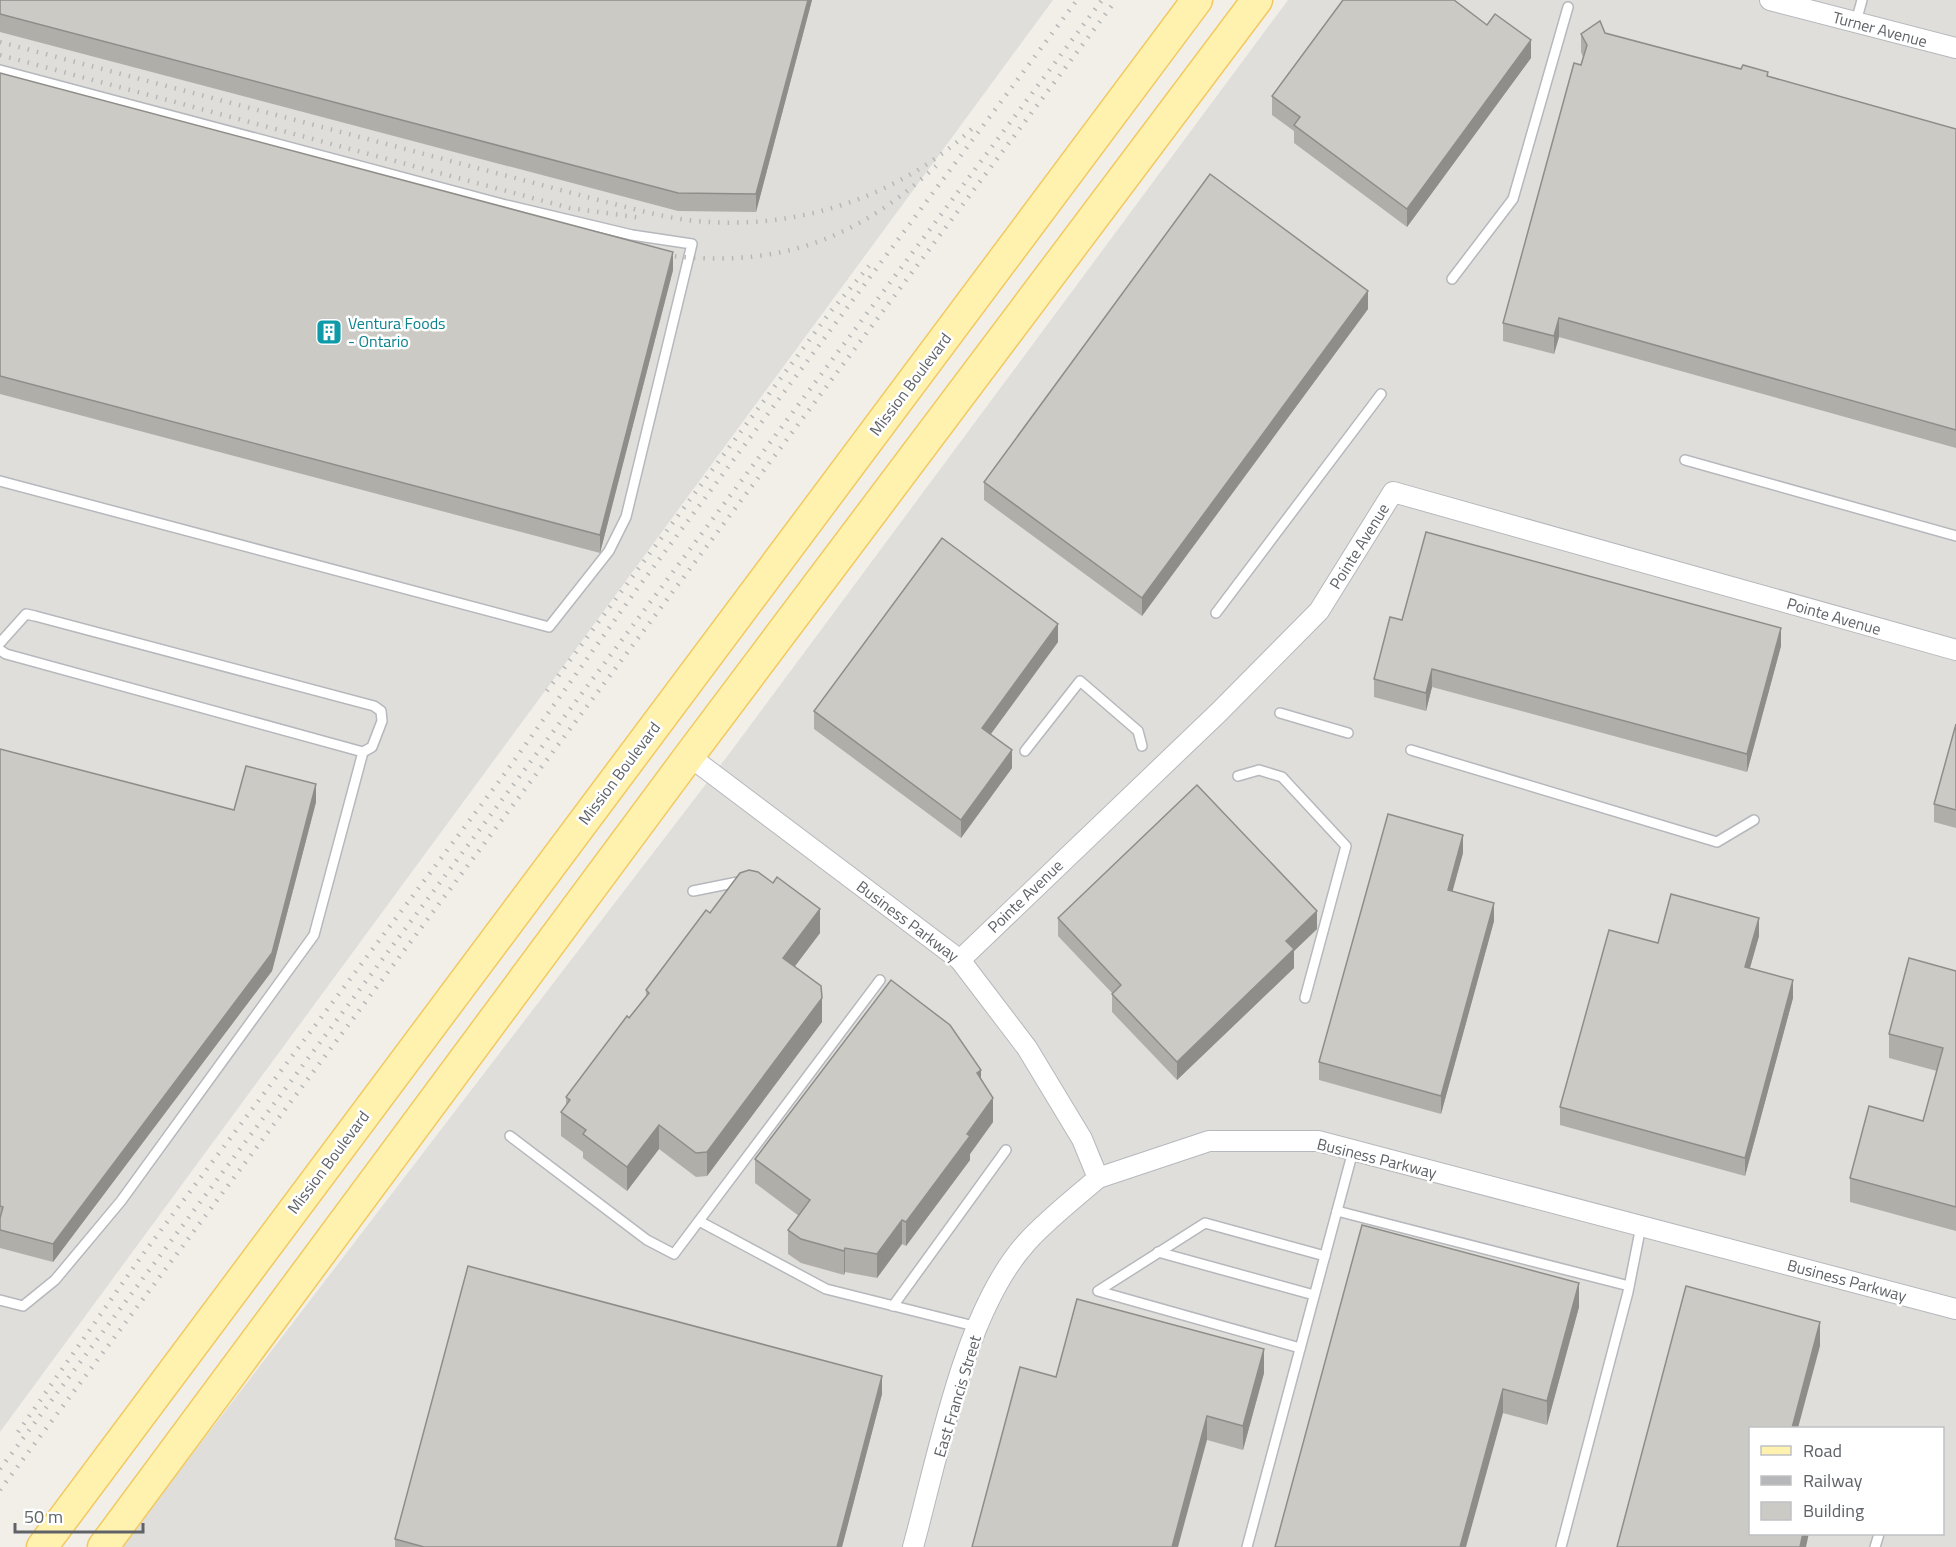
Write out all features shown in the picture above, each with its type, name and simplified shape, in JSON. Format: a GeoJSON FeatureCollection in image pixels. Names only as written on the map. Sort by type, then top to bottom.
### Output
{"type":"FeatureCollection","features":[{"type":"Feature","properties":{"kind":"main road","name":"Mission Boulevard"},"geometry":{"type":"LineString","coordinates":[[42,1547],[1197,0]]}},
{"type":"Feature","properties":{"kind":"main road"},"geometry":{"type":"LineString","coordinates":[[103,1547],[689,756],[1257,0]]}},
{"type":"Feature","properties":{"kind":"street","name":"Turner Avenue"},"geometry":{"type":"LineString","coordinates":[[1770,0],[1956,48]]}},
{"type":"Feature","properties":{"kind":"street","name":"Pointe Avenue"},"geometry":{"type":"LineString","coordinates":[[960,960],[1220,712],[1318,611],[1393,492],[1956,650]]}},
{"type":"Feature","properties":{"kind":"street","name":"Business Parkway"},"geometry":{"type":"LineString","coordinates":[[689,756],[960,960],[1027,1048],[1082,1140],[1098,1178],[1209,1141],[1318,1142],[1956,1309]]}},
{"type":"Feature","properties":{"kind":"street","name":"East Francis Street"},"geometry":{"type":"LineString","coordinates":[[913,1547],[963,1364],[991,1294],[1026,1243],[1098,1178]]}},
{"type":"Feature","properties":{"kind":"lane"},"geometry":{"type":"LineString","coordinates":[[1856,22],[1862,0]]}},
{"type":"Feature","properties":{"kind":"lane"},"geometry":{"type":"LineString","coordinates":[[1452,279],[1513,198],[1568,7]]}},
{"type":"Feature","properties":{"kind":"lane"},"geometry":{"type":"LineString","coordinates":[[0,70],[506,205],[632,235],[692,244],[626,517],[609,551],[549,627],[0,481]]}},
{"type":"Feature","properties":{"kind":"lane"},"geometry":{"type":"LineString","coordinates":[[1216,613],[1381,394]]}},
{"type":"Feature","properties":{"kind":"lane"},"geometry":{"type":"LineString","coordinates":[[1685,460],[1956,536]]}},
{"type":"Feature","properties":{"kind":"lane"},"geometry":{"type":"LineString","coordinates":[[0,644],[26,614],[374,706],[381,711],[382,721],[372,747],[363,752],[6,654],[0,650]]}},
{"type":"Feature","properties":{"kind":"lane"},"geometry":{"type":"LineString","coordinates":[[1025,751],[1080,681],[1138,731],[1142,746]]}},
{"type":"Feature","properties":{"kind":"lane"},"geometry":{"type":"LineString","coordinates":[[1280,712],[1348,733]]}},
{"type":"Feature","properties":{"kind":"lane"},"geometry":{"type":"LineString","coordinates":[[1411,750],[1717,842],[1754,820]]}},
{"type":"Feature","properties":{"kind":"lane"},"geometry":{"type":"LineString","coordinates":[[0,1300],[23,1306],[55,1280],[121,1201],[314,935],[363,752]]}},
{"type":"Feature","properties":{"kind":"lane"},"geometry":{"type":"LineString","coordinates":[[1239,776],[1259,770],[1282,777],[1346,846],[1305,998]]}},
{"type":"Feature","properties":{"kind":"lane"},"geometry":{"type":"LineString","coordinates":[[693,891],[755,879]]}},
{"type":"Feature","properties":{"kind":"lane"},"geometry":{"type":"LineString","coordinates":[[510,1136],[647,1240],[674,1254],[880,980]]}},
{"type":"Feature","properties":{"kind":"lane"},"geometry":{"type":"LineString","coordinates":[[892,1306],[1006,1150]]}},
{"type":"Feature","properties":{"kind":"lane"},"geometry":{"type":"LineString","coordinates":[[1247,1547],[1353,1150]]}},
{"type":"Feature","properties":{"kind":"lane"},"geometry":{"type":"LineString","coordinates":[[1337,1210],[1629,1286]]}},
{"type":"Feature","properties":{"kind":"lane"},"geometry":{"type":"LineString","coordinates":[[699,1221],[826,1289],[978,1327]]}},
{"type":"Feature","properties":{"kind":"lane"},"geometry":{"type":"LineString","coordinates":[[1300,1348],[1098,1291],[1204,1223],[1324,1256]]}},
{"type":"Feature","properties":{"kind":"lane"},"geometry":{"type":"LineString","coordinates":[[1561,1547],[1629,1286],[1641,1226]]}},
{"type":"Feature","properties":{"kind":"lane"},"geometry":{"type":"LineString","coordinates":[[1158,1252],[1314,1295]]}},
{"type":"Feature","properties":{"kind":"shaded area"},"geometry":{"type":"Polygon","coordinates":[[[0,0],[1053,0],[0,1432],[0,0]]]}},
{"type":"Feature","properties":{"kind":"shaded area"},"geometry":{"type":"Polygon","coordinates":[[[1288,0],[1956,0],[1956,1547],[121,1547],[732,750],[1288,0]]]}},
{"type":"Feature","properties":{"kind":"building"},"geometry":{"type":"Polygon","coordinates":[[[0,0],[808,0],[756,194],[678,193],[0,14],[0,0]]]}},
{"type":"Feature","properties":{"kind":"building"},"geometry":{"type":"Polygon","coordinates":[[[1343,0],[1454,0],[1487,25],[1495,14],[1531,40],[1407,209],[1294,125],[1300,117],[1272,96],[1343,0]]]}},
{"type":"Feature","properties":{"kind":"building"},"geometry":{"type":"Polygon","coordinates":[[[1600,21],[1605,33],[1741,69],[1743,65],[1768,72],[1767,76],[1956,129],[1956,430],[1559,318],[1554,336],[1503,323],[1574,63],[1581,65],[1587,45],[1581,34],[1600,21]]]}},
{"type":"Feature","properties":{"kind":"building","name":"Ventura Foods - Ontario"},"geometry":{"type":"Polygon","coordinates":[[[0,73],[673,252],[600,535],[0,376],[0,73]]]}},
{"type":"Feature","properties":{"kind":"building"},"geometry":{"type":"Polygon","coordinates":[[[1210,174],[1368,291],[1142,598],[984,482],[1210,174]]]}},
{"type":"Feature","properties":{"kind":"building"},"geometry":{"type":"Polygon","coordinates":[[[1426,532],[1781,628],[1747,754],[1432,669],[1426,693],[1374,679],[1390,617],[1402,620],[1426,532]]]}},
{"type":"Feature","properties":{"kind":"building"},"geometry":{"type":"Polygon","coordinates":[[[942,538],[1058,624],[982,728],[1012,750],[961,820],[814,711],[942,538]]]}},
{"type":"Feature","properties":{"kind":"building"},"geometry":{"type":"Polygon","coordinates":[[[1956,724],[1956,810],[1934,804],[1956,724]]]}},
{"type":"Feature","properties":{"kind":"building"},"geometry":{"type":"Polygon","coordinates":[[[0,749],[234,810],[246,766],[316,784],[272,953],[53,1244],[0,1230],[3,1207],[0,1206],[0,749]]]}},
{"type":"Feature","properties":{"kind":"building"},"geometry":{"type":"Polygon","coordinates":[[[1197,785],[1317,911],[1286,941],[1294,949],[1177,1062],[1112,994],[1121,985],[1058,918],[1197,785]]]}},
{"type":"Feature","properties":{"kind":"building"},"geometry":{"type":"Polygon","coordinates":[[[1388,814],[1463,835],[1448,890],[1494,903],[1441,1096],[1319,1062],[1388,814]]]}},
{"type":"Feature","properties":{"kind":"building"},"geometry":{"type":"Polygon","coordinates":[[[749,870],[758,872],[773,883],[777,877],[820,909],[783,958],[821,986],[822,998],[707,1152],[696,1153],[659,1125],[627,1167],[583,1134],[586,1130],[561,1112],[570,1100],[566,1097],[627,1016],[629,1018],[649,993],[646,990],[706,910],[710,913],[740,873],[749,870]]]}},
{"type":"Feature","properties":{"kind":"building"},"geometry":{"type":"Polygon","coordinates":[[[1671,894],[1759,918],[1745,967],[1793,980],[1745,1158],[1560,1107],[1609,930],[1658,943],[1671,894]]]}},
{"type":"Feature","properties":{"kind":"building"},"geometry":{"type":"Polygon","coordinates":[[[1909,958],[1956,971],[1956,1207],[1850,1178],[1869,1106],[1923,1121],[1943,1048],[1889,1034],[1909,958]]]}},
{"type":"Feature","properties":{"kind":"building"},"geometry":{"type":"Polygon","coordinates":[[[891,980],[950,1025],[981,1070],[977,1073],[993,1098],[967,1134],[970,1136],[906,1222],[902,1220],[877,1254],[845,1248],[844,1251],[801,1239],[788,1230],[810,1200],[755,1159],[891,980]]]}},
{"type":"Feature","properties":{"kind":"building"},"geometry":{"type":"Polygon","coordinates":[[[1362,1225],[1579,1283],[1547,1401],[1503,1389],[1460,1547],[1275,1547],[1362,1225]]]}},
{"type":"Feature","properties":{"kind":"building"},"geometry":{"type":"Polygon","coordinates":[[[468,1266],[882,1376],[837,1547],[424,1547],[395,1539],[468,1266]]]}},
{"type":"Feature","properties":{"kind":"building"},"geometry":{"type":"Polygon","coordinates":[[[1686,1286],[1820,1322],[1792,1427],[1749,1427],[1749,1535],[1803,1535],[1800,1547],[1617,1547],[1686,1286]]]}},
{"type":"Feature","properties":{"kind":"building"},"geometry":{"type":"Polygon","coordinates":[[[1077,1299],[1264,1349],[1243,1426],[1207,1416],[1172,1547],[972,1547],[1020,1367],[1056,1377],[1077,1299]]]}},
{"type":"Feature","properties":{"kind":"railway"},"geometry":{"type":"LineString","coordinates":[[18,1432],[143,1254],[503,776],[637,589],[1077,0]]}},
{"type":"Feature","properties":{"kind":"railway"},"geometry":{"type":"LineString","coordinates":[[0,1469],[1102,0]]}},
{"type":"Feature","properties":{"kind":"railway"},"geometry":{"type":"LineString","coordinates":[[0,1490],[1116,0]]}},
{"type":"Feature","properties":{"kind":"railway"},"geometry":{"type":"LineString","coordinates":[[0,42],[606,202],[662,216],[696,221],[734,223],[773,220],[810,214],[847,203],[882,189],[916,171],[948,149],[977,124]]}},
{"type":"Feature","properties":{"kind":"railway"},"geometry":{"type":"LineString","coordinates":[[0,55],[570,208],[642,218]]}},
{"type":"Feature","properties":{"kind":"railway"},"geometry":{"type":"LineString","coordinates":[[656,254],[698,258],[736,258],[773,254],[808,245],[841,232],[873,215],[905,193],[936,166]]}},
{"type":"Feature","properties":{"kind":"railway"},"geometry":{"type":"LineString","coordinates":[[547,691],[831,311],[869,266]]}},
{"type":"Feature","properties":{"kind":"place","name":"Ventura Foods - Ontario"},"geometry":{"type":"Point","coordinates":[329,332]}}]}
